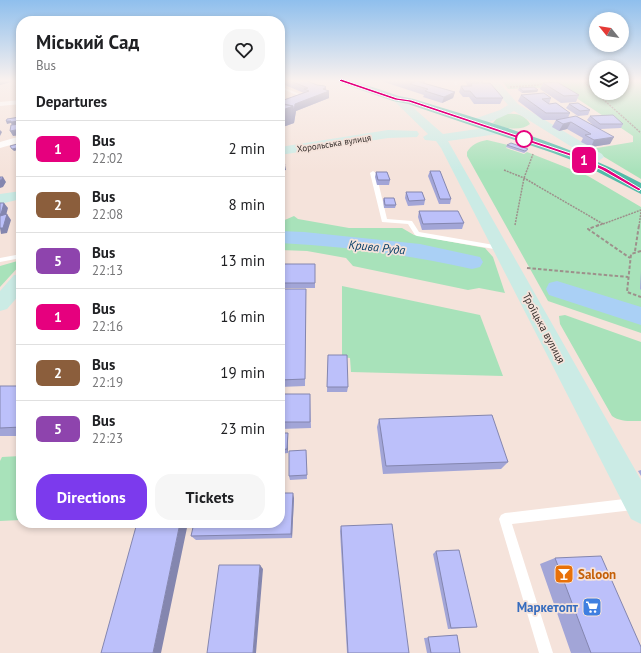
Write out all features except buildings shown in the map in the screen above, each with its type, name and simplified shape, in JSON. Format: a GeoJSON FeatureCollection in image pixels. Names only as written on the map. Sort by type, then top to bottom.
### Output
{"type":"FeatureCollection","features":[{"type":"Feature","properties":{"kind":"highway"},"geometry":{"type":"LineString","coordinates":[[442,111],[588,162],[641,190]]}},
{"type":"Feature","properties":{"kind":"main road"},"geometry":{"type":"LineString","coordinates":[[388,134],[400,123],[404,110]]}},
{"type":"Feature","properties":{"kind":"main road"},"geometry":{"type":"LineString","coordinates":[[412,110],[424,122],[446,134]]}},
{"type":"Feature","properties":{"kind":"main road"},"geometry":{"type":"LineString","coordinates":[[474,122],[507,110]]}},
{"type":"Feature","properties":{"kind":"main road"},"geometry":{"type":"LineString","coordinates":[[521,110],[597,157],[588,162]]}},
{"type":"Feature","properties":{"kind":"main road"},"geometry":{"type":"LineString","coordinates":[[400,123],[424,122],[442,111]]}},
{"type":"Feature","properties":{"kind":"main road"},"geometry":{"type":"LineString","coordinates":[[446,134],[455,116]]}},
{"type":"Feature","properties":{"kind":"main road"},"geometry":{"type":"LineString","coordinates":[[400,123],[413,134]]}},
{"type":"Feature","properties":{"kind":"main road"},"geometry":{"type":"LineString","coordinates":[[388,134],[446,134],[498,130]]}},
{"type":"Feature","properties":{"kind":"main road","name":"Хорольська вулиця"},"geometry":{"type":"LineString","coordinates":[[285,150],[388,134]]}},
{"type":"Feature","properties":{"kind":"main road","name":"Троїцька вулиця"},"geometry":{"type":"LineString","coordinates":[[446,134],[500,248],[639,506]]}},
{"type":"Feature","properties":{"kind":"main road"},"geometry":{"type":"LineString","coordinates":[[0,199],[16,196]]}},
{"type":"Feature","properties":{"kind":"main road"},"geometry":{"type":"LineString","coordinates":[[0,304],[16,286]]}},
{"type":"Feature","properties":{"kind":"street"},"geometry":{"type":"LineString","coordinates":[[0,145],[16,140]]}},
{"type":"Feature","properties":{"kind":"lane"},"geometry":{"type":"LineString","coordinates":[[373,173],[384,220],[410,222],[417,234],[500,248]]}},
{"type":"Feature","properties":{"kind":"lane"},"geometry":{"type":"LineString","coordinates":[[2,260],[16,257]]}},
{"type":"Feature","properties":{"kind":"lane"},"geometry":{"type":"LineString","coordinates":[[546,653],[505,518],[639,506]]}},
{"type":"Feature","properties":{"kind":"path"},"geometry":{"type":"LineString","coordinates":[[616,110],[641,133]]}},
{"type":"Feature","properties":{"kind":"path"},"geometry":{"type":"LineString","coordinates":[[515,225],[524,178],[533,154]]}},
{"type":"Feature","properties":{"kind":"path"},"geometry":{"type":"LineString","coordinates":[[504,170],[524,178],[603,224]]}},
{"type":"Feature","properties":{"kind":"path"},"geometry":{"type":"LineString","coordinates":[[630,258],[588,229],[641,211],[635,252]]}},
{"type":"Feature","properties":{"kind":"path"},"geometry":{"type":"LineString","coordinates":[[641,251],[631,254],[627,292],[641,297]]}},
{"type":"Feature","properties":{"kind":"path"},"geometry":{"type":"LineString","coordinates":[[511,267],[628,277]]}},
{"type":"Feature","properties":{"kind":"green space"},"geometry":{"type":"Polygon","coordinates":[[[595,110],[641,110],[641,179],[591,149],[633,142],[633,136],[595,110]]]}},
{"type":"Feature","properties":{"kind":"green space"},"geometry":{"type":"Polygon","coordinates":[[[507,114],[520,115],[526,118],[530,124],[517,129],[506,128],[493,123],[498,117],[507,114]]]}},
{"type":"Feature","properties":{"kind":"green space"},"geometry":{"type":"Polygon","coordinates":[[[487,140],[508,145],[506,148],[524,154],[527,152],[588,176],[641,207],[641,333],[548,301],[467,156],[467,152],[473,145],[487,140]]]}},
{"type":"Feature","properties":{"kind":"green space"},"geometry":{"type":"Polygon","coordinates":[[[294,216],[298,219],[349,228],[402,228],[414,235],[485,248],[493,257],[505,293],[479,288],[468,290],[353,266],[346,258],[307,251],[285,250],[285,220],[294,216]]]}},
{"type":"Feature","properties":{"kind":"green space"},"geometry":{"type":"Polygon","coordinates":[[[16,261],[16,269],[0,287],[0,266],[16,261]]]}},
{"type":"Feature","properties":{"kind":"green space"},"geometry":{"type":"Polygon","coordinates":[[[342,286],[480,315],[503,376],[351,372],[350,358],[342,357],[342,286]]]}},
{"type":"Feature","properties":{"kind":"green space"},"geometry":{"type":"Polygon","coordinates":[[[565,315],[641,342],[641,421],[622,420],[612,416],[560,324],[559,316],[565,315]]]}},
{"type":"Feature","properties":{"kind":"green space"},"geometry":{"type":"Polygon","coordinates":[[[16,456],[16,520],[0,521],[0,461],[2,457],[16,456]]]}},
{"type":"Feature","properties":{"kind":"waterway","name":"Крива Руда"},"geometry":{"type":"LineString","coordinates":[[285,237],[420,251],[472,262]]}},
{"type":"Feature","properties":{"kind":"waterway","name":"Крива Руда"},"geometry":{"type":"LineString","coordinates":[[557,289],[641,316]]}},
{"type":"Feature","properties":{"kind":"bus line","name":"1"},"geometry":{"type":"LineString","coordinates":[[439,110],[575,156],[604,169],[641,189]]}},
{"type":"Feature","properties":{"kind":"place","name":"Saloon"},"geometry":{"type":"Point","coordinates":[564,574]}},
{"type":"Feature","properties":{"kind":"place","name":"Маркетопт"},"geometry":{"type":"Point","coordinates":[592,607]}}]}
